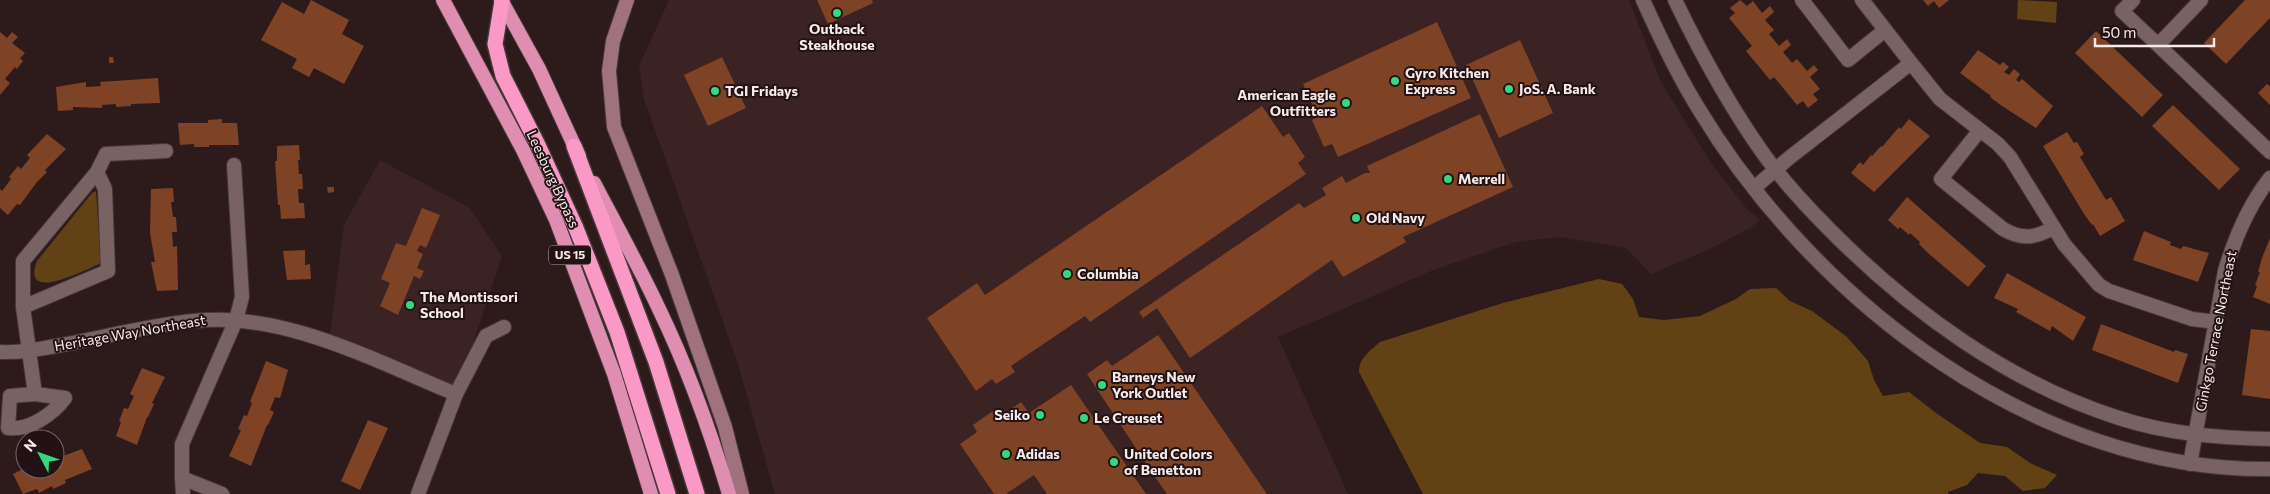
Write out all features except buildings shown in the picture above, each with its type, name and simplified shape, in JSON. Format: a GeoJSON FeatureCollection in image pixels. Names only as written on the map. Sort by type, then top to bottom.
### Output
{"type":"FeatureCollection","features":[{"type":"Feature","properties":{"kind":"highway","name":"Leesburg Bypass"},"geometry":{"type":"LineString","coordinates":[[443,0],[518,141],[556,220],[614,374],[651,494]]}},
{"type":"Feature","properties":{"kind":"highway","name":"Leesburg Bypass"},"geometry":{"type":"LineString","coordinates":[[503,0],[539,69],[574,146],[656,362],[697,494]]}},
{"type":"Feature","properties":{"kind":"highway"},"geometry":{"type":"LineString","coordinates":[[503,0],[495,44],[503,76],[538,143],[576,228],[607,306],[668,494]]}},
{"type":"Feature","properties":{"kind":"highway"},"geometry":{"type":"LineString","coordinates":[[574,146],[659,309],[688,373],[712,437],[729,494]]}},
{"type":"Feature","properties":{"kind":"main road"},"geometry":{"type":"LineString","coordinates":[[627,0],[613,41],[609,71],[614,126],[691,328],[725,427],[742,494]]}},
{"type":"Feature","properties":{"kind":"street"},"geometry":{"type":"LineString","coordinates":[[1643,0],[1682,81],[1725,150],[1787,228],[1824,268],[1869,310],[1966,379],[2042,421],[2089,439],[2146,455],[2190,464],[2247,470],[2270,469]]}},
{"type":"Feature","properties":{"kind":"street"},"geometry":{"type":"LineString","coordinates":[[1676,0],[1711,73],[1775,169],[1816,216],[1856,257],[1907,302],[1963,340],[2054,394],[2120,419],[2222,438],[2270,439]]}},
{"type":"Feature","properties":{"kind":"street"},"geometry":{"type":"LineString","coordinates":[[1802,0],[1848,60],[1885,30]]}},
{"type":"Feature","properties":{"kind":"street"},"geometry":{"type":"LineString","coordinates":[[1862,0],[1940,99],[1980,130],[2010,157],[2064,244],[2099,285],[2192,319],[2216,322]]}},
{"type":"Feature","properties":{"kind":"street"},"geometry":{"type":"LineString","coordinates":[[2132,0],[2122,11],[2270,152]]}},
{"type":"Feature","properties":{"kind":"street"},"geometry":{"type":"LineString","coordinates":[[2158,45],[2201,0]]}},
{"type":"Feature","properties":{"kind":"street"},"geometry":{"type":"LineString","coordinates":[[1754,188],[1775,169],[1911,63]]}},
{"type":"Feature","properties":{"kind":"street"},"geometry":{"type":"LineString","coordinates":[[1980,130],[1941,179],[2003,230],[2014,236],[2026,238],[2038,236],[2053,228]]}},
{"type":"Feature","properties":{"kind":"street"},"geometry":{"type":"LineString","coordinates":[[35,394],[23,307],[24,261],[97,172],[106,154],[166,151]]}},
{"type":"Feature","properties":{"kind":"street"},"geometry":{"type":"LineString","coordinates":[[183,494],[182,444],[236,320],[242,297],[234,165]]}},
{"type":"Feature","properties":{"kind":"street"},"geometry":{"type":"LineString","coordinates":[[23,307],[108,271],[104,189],[97,172]]}},
{"type":"Feature","properties":{"kind":"street","name":"Ginkgo Terrace Northeast"},"geometry":{"type":"LineString","coordinates":[[2190,464],[2225,271],[2245,215],[2270,178]]}},
{"type":"Feature","properties":{"kind":"street","name":"Heritage Way Northeast"},"geometry":{"type":"LineString","coordinates":[[0,352],[30,350],[193,321],[236,320],[274,324],[318,338],[456,394]]}},
{"type":"Feature","properties":{"kind":"street"},"geometry":{"type":"LineString","coordinates":[[418,494],[456,394],[486,336],[504,327]]}},
{"type":"Feature","properties":{"kind":"street"},"geometry":{"type":"LineString","coordinates":[[182,478],[222,494]]}},
{"type":"Feature","properties":{"kind":"shaded area"},"geometry":{"type":"Polygon","coordinates":[[[669,0],[1629,0],[1661,82],[1711,163],[1747,209],[1760,220],[1750,228],[1714,247],[1651,274],[1626,248],[1559,237],[1516,242],[1433,270],[1278,337],[1348,494],[775,494],[738,364],[644,99],[639,66],[669,0]]]}},
{"type":"Feature","properties":{"kind":"shaded area"},"geometry":{"type":"Polygon","coordinates":[[[2018,0],[2057,2],[2056,23],[2017,19],[2018,0]]]}},
{"type":"Feature","properties":{"kind":"shaded area","name":"The Montissori School"},"geometry":{"type":"Polygon","coordinates":[[[380,160],[470,208],[502,256],[456,394],[329,342],[344,225],[380,160]]]}},
{"type":"Feature","properties":{"kind":"shaded area"},"geometry":{"type":"Polygon","coordinates":[[[96,191],[101,263],[57,281],[46,283],[38,281],[34,274],[37,261],[92,193],[96,191]]]}},
{"type":"Feature","properties":{"kind":"shaded area"},"geometry":{"type":"Polygon","coordinates":[[[1599,279],[1622,284],[1633,299],[1639,317],[1664,320],[1700,316],[1736,299],[1750,289],[1776,288],[1790,301],[1812,311],[1847,337],[1868,361],[1874,380],[1883,396],[1909,392],[1980,443],[2007,447],[2030,463],[2057,475],[2045,488],[2023,491],[2005,476],[1978,473],[1967,485],[1948,492],[1948,494],[1423,494],[1359,372],[1359,367],[1366,355],[1380,342],[1503,303],[1599,279]]]}},
{"type":"Feature","properties":{"kind":"place","name":"Outback Steakhouse"},"geometry":{"type":"Point","coordinates":[837,13]}},
{"type":"Feature","properties":{"kind":"place","name":"Gyro Kitchen Express"},"geometry":{"type":"Point","coordinates":[1395,81]}},
{"type":"Feature","properties":{"kind":"place","name":"JoS. A. Bank"},"geometry":{"type":"Point","coordinates":[1509,89]}},
{"type":"Feature","properties":{"kind":"place","name":"TGI Fridays"},"geometry":{"type":"Point","coordinates":[715,91]}},
{"type":"Feature","properties":{"kind":"place","name":"American Eagle Outfitters"},"geometry":{"type":"Point","coordinates":[1346,103]}},
{"type":"Feature","properties":{"kind":"place","name":"Merrell"},"geometry":{"type":"Point","coordinates":[1448,179]}},
{"type":"Feature","properties":{"kind":"place","name":"Old Navy"},"geometry":{"type":"Point","coordinates":[1356,218]}},
{"type":"Feature","properties":{"kind":"place","name":"Columbia"},"geometry":{"type":"Point","coordinates":[1067,274]}},
{"type":"Feature","properties":{"kind":"place","name":"The Montissori School"},"geometry":{"type":"Point","coordinates":[410,305]}},
{"type":"Feature","properties":{"kind":"place","name":"Barneys New York Outlet"},"geometry":{"type":"Point","coordinates":[1102,385]}},
{"type":"Feature","properties":{"kind":"place","name":"Seiko"},"geometry":{"type":"Point","coordinates":[1040,415]}},
{"type":"Feature","properties":{"kind":"place","name":"Le Creuset"},"geometry":{"type":"Point","coordinates":[1084,418]}},
{"type":"Feature","properties":{"kind":"place","name":"Adidas"},"geometry":{"type":"Point","coordinates":[1006,454]}},
{"type":"Feature","properties":{"kind":"place","name":"United Colors of Benetton"},"geometry":{"type":"Point","coordinates":[1114,462]}}]}
